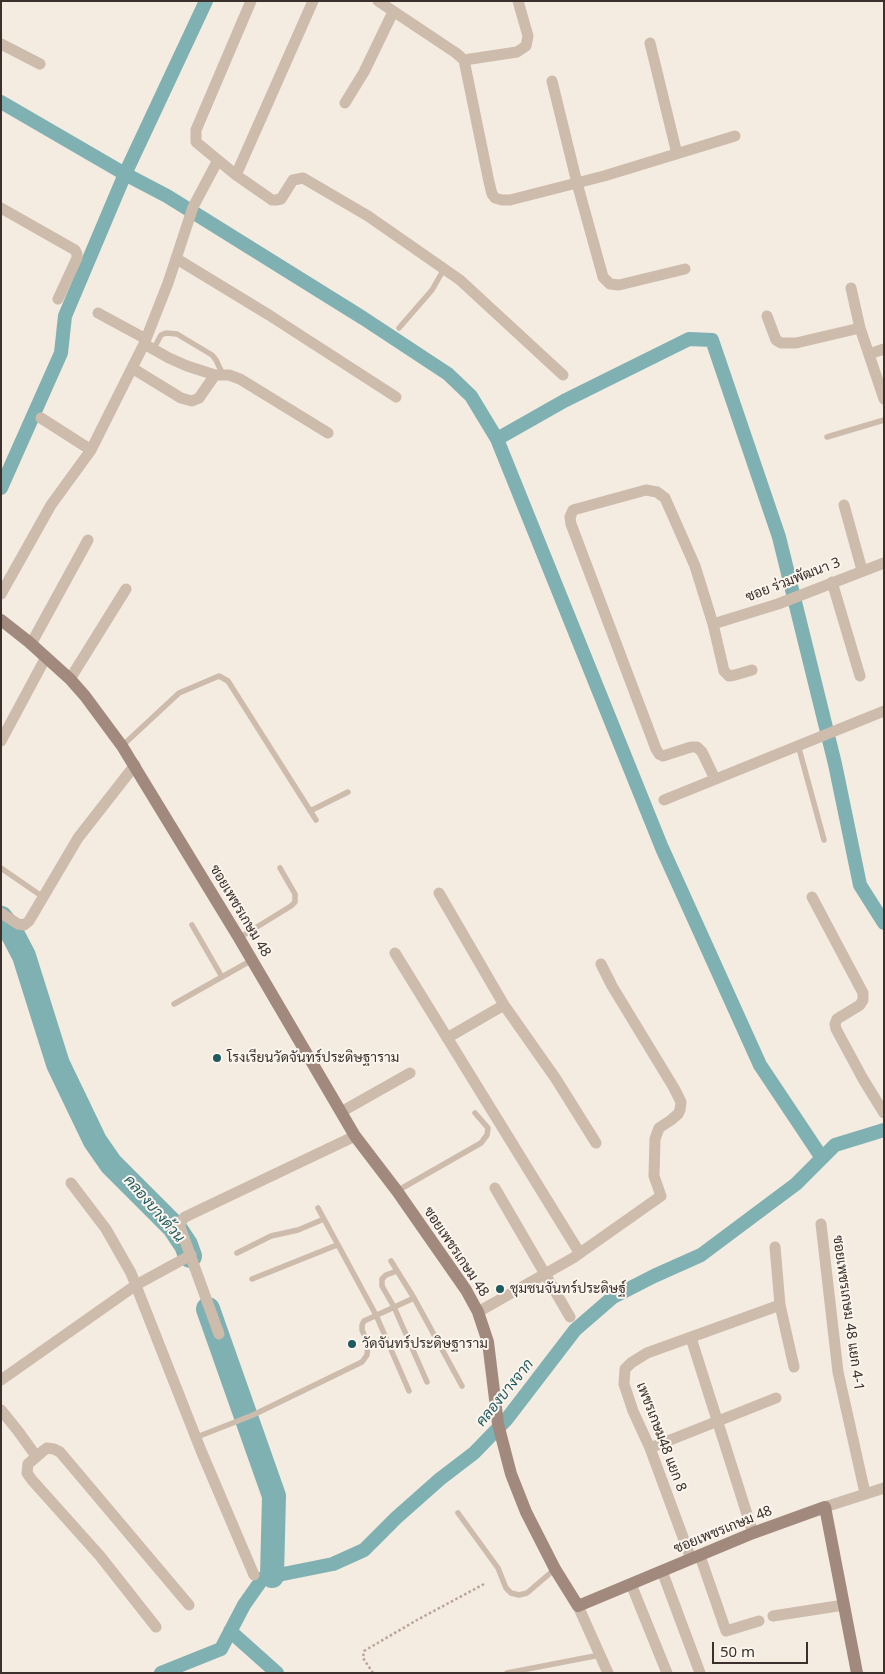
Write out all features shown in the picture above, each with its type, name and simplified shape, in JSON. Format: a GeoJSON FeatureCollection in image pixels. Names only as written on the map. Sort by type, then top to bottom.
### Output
{"type":"FeatureCollection","features":[{"type":"Feature","properties":{"kind":"street"},"geometry":{"type":"LineString","coordinates":[[251,1],[196,130],[196,142],[260,193],[276,200],[281,199],[293,180],[303,178],[368,216],[460,280],[563,375]]}},
{"type":"Feature","properties":{"kind":"street"},"geometry":{"type":"LineString","coordinates":[[236,175],[313,1]]}},
{"type":"Feature","properties":{"kind":"street"},"geometry":{"type":"LineString","coordinates":[[378,1],[391,7],[464,60],[489,182],[492,194],[496,198],[510,200],[604,176],[735,136]]}},
{"type":"Feature","properties":{"kind":"street"},"geometry":{"type":"LineString","coordinates":[[464,60],[517,52],[526,46],[528,36],[518,1]]}},
{"type":"Feature","properties":{"kind":"street"},"geometry":{"type":"LineString","coordinates":[[345,103],[364,72],[391,7]]}},
{"type":"Feature","properties":{"kind":"street"},"geometry":{"type":"LineString","coordinates":[[650,42],[677,154]]}},
{"type":"Feature","properties":{"kind":"street"},"geometry":{"type":"LineString","coordinates":[[1,44],[40,64]]}},
{"type":"Feature","properties":{"kind":"street"},"geometry":{"type":"LineString","coordinates":[[552,81],[576,183],[603,277],[610,284],[619,286],[685,269]]}},
{"type":"Feature","properties":{"kind":"street"},"geometry":{"type":"LineString","coordinates":[[1,594],[51,505],[91,450],[132,368],[148,344],[193,207],[218,160]]}},
{"type":"Feature","properties":{"kind":"street"},"geometry":{"type":"LineString","coordinates":[[1,208],[75,250],[78,254],[58,299]]}},
{"type":"Feature","properties":{"kind":"street"},"geometry":{"type":"LineString","coordinates":[[177,259],[269,315],[396,397]]}},
{"type":"Feature","properties":{"kind":"street"},"geometry":{"type":"LineString","coordinates":[[851,288],[860,328],[884,399]]}},
{"type":"Feature","properties":{"kind":"street"},"geometry":{"type":"LineString","coordinates":[[98,314],[169,358],[219,375],[229,375],[240,379],[328,433]]}},
{"type":"Feature","properties":{"kind":"street"},"geometry":{"type":"LineString","coordinates":[[766,316],[776,340],[781,343],[796,343],[860,328]]}},
{"type":"Feature","properties":{"kind":"street"},"geometry":{"type":"LineString","coordinates":[[869,354],[884,349]]}},
{"type":"Feature","properties":{"kind":"street"},"geometry":{"type":"LineString","coordinates":[[132,368],[181,398],[192,401],[199,398],[219,375]]}},
{"type":"Feature","properties":{"kind":"street"},"geometry":{"type":"LineString","coordinates":[[41,418],[91,450]]}},
{"type":"Feature","properties":{"kind":"street"},"geometry":{"type":"LineString","coordinates":[[716,779],[702,752],[697,747],[691,747],[663,756],[656,749],[571,524],[570,517],[574,510],[646,490],[657,492],[666,498],[695,566],[713,624],[724,671],[729,676],[735,676],[752,670]]}},
{"type":"Feature","properties":{"kind":"street"},"geometry":{"type":"LineString","coordinates":[[844,505],[862,570]]}},
{"type":"Feature","properties":{"kind":"street"},"geometry":{"type":"LineString","coordinates":[[32,644],[88,540]]}},
{"type":"Feature","properties":{"kind":"street","name":"ซอย ร่วมพัฒนา 3"},"geometry":{"type":"LineString","coordinates":[[713,624],[788,600],[884,562]]}},
{"type":"Feature","properties":{"kind":"street"},"geometry":{"type":"LineString","coordinates":[[832,582],[860,676]]}},
{"type":"Feature","properties":{"kind":"street"},"geometry":{"type":"LineString","coordinates":[[70,680],[126,589]]}},
{"type":"Feature","properties":{"kind":"street","name":"ซอยเพชรเกษม 48"},"geometry":{"type":"LineString","coordinates":[[1,620],[32,644],[70,680],[85,696],[122,746],[239,938],[355,1136],[397,1191],[466,1290],[478,1312],[488,1342],[498,1424],[511,1474],[526,1512],[555,1569],[578,1606],[753,1533],[825,1507]]}},
{"type":"Feature","properties":{"kind":"street"},"geometry":{"type":"LineString","coordinates":[[1,741],[46,657]]}},
{"type":"Feature","properties":{"kind":"street"},"geometry":{"type":"LineString","coordinates":[[664,800],[884,711]]}},
{"type":"Feature","properties":{"kind":"street"},"geometry":{"type":"LineString","coordinates":[[1,913],[18,924],[24,925],[29,921],[78,838],[135,765]]}},
{"type":"Feature","properties":{"kind":"street"},"geometry":{"type":"LineString","coordinates":[[439,893],[504,1005],[556,1079],[596,1143]]}},
{"type":"Feature","properties":{"kind":"street"},"geometry":{"type":"LineString","coordinates":[[812,898],[863,993],[863,1000],[860,1005],[837,1020],[835,1024],[836,1029],[884,1113]]}},
{"type":"Feature","properties":{"kind":"street"},"geometry":{"type":"LineString","coordinates":[[395,953],[579,1252]]}},
{"type":"Feature","properties":{"kind":"street"},"geometry":{"type":"LineString","coordinates":[[478,1312],[573,1258],[661,1196],[654,1176],[656,1134],[659,1128],[672,1120],[680,1110],[680,1102],[674,1088],[612,986],[601,964]]}},
{"type":"Feature","properties":{"kind":"street"},"geometry":{"type":"LineString","coordinates":[[447,1038],[504,1005]]}},
{"type":"Feature","properties":{"kind":"street"},"geometry":{"type":"LineString","coordinates":[[341,1112],[410,1073]]}},
{"type":"Feature","properties":{"kind":"street"},"geometry":{"type":"LineString","coordinates":[[219,1334],[188,1257],[180,1227],[181,1222],[185,1217],[355,1136]]}},
{"type":"Feature","properties":{"kind":"street"},"geometry":{"type":"LineString","coordinates":[[71,1183],[106,1229],[136,1285],[202,1453],[254,1575]]}},
{"type":"Feature","properties":{"kind":"street"},"geometry":{"type":"LineString","coordinates":[[495,1188],[570,1317]]}},
{"type":"Feature","properties":{"kind":"street","name":"ซอยเพชรเกษม 48 แยก 4-1"},"geometry":{"type":"LineString","coordinates":[[821,1224],[838,1372],[865,1493]]}},
{"type":"Feature","properties":{"kind":"street"},"geometry":{"type":"LineString","coordinates":[[775,1247],[780,1306],[794,1368]]}},
{"type":"Feature","properties":{"kind":"street"},"geometry":{"type":"LineString","coordinates":[[1,1380],[136,1285],[188,1257]]}},
{"type":"Feature","properties":{"kind":"street","name":"เพชรเกษม48 แยก 8"},"geometry":{"type":"LineString","coordinates":[[760,1621],[726,1631],[650,1448],[633,1412],[624,1384],[625,1369],[647,1353],[780,1306]]}},
{"type":"Feature","properties":{"kind":"street"},"geometry":{"type":"LineString","coordinates":[[691,1338],[753,1533]]}},
{"type":"Feature","properties":{"kind":"street"},"geometry":{"type":"LineString","coordinates":[[650,1448],[776,1398]]}},
{"type":"Feature","properties":{"kind":"street"},"geometry":{"type":"LineString","coordinates":[[1,1410],[36,1456]]}},
{"type":"Feature","properties":{"kind":"street"},"geometry":{"type":"LineString","coordinates":[[156,1627],[100,1556],[32,1480],[26,1469],[36,1456],[48,1448],[60,1452],[188,1605]]}},
{"type":"Feature","properties":{"kind":"street"},"geometry":{"type":"LineString","coordinates":[[857,1673],[825,1507],[884,1488]]}},
{"type":"Feature","properties":{"kind":"street"},"geometry":{"type":"LineString","coordinates":[[662,1571],[700,1673]]}},
{"type":"Feature","properties":{"kind":"street"},"geometry":{"type":"LineString","coordinates":[[631,1584],[667,1673]]}},
{"type":"Feature","properties":{"kind":"street"},"geometry":{"type":"LineString","coordinates":[[773,1616],[844,1605]]}},
{"type":"Feature","properties":{"kind":"street"},"geometry":{"type":"LineString","coordinates":[[578,1606],[608,1673]]}},
{"type":"Feature","properties":{"kind":"lane"},"geometry":{"type":"LineString","coordinates":[[399,328],[432,290],[444,269]]}},
{"type":"Feature","properties":{"kind":"lane"},"geometry":{"type":"LineString","coordinates":[[148,344],[166,333],[177,334],[212,354],[216,360],[219,375]]}},
{"type":"Feature","properties":{"kind":"lane"},"geometry":{"type":"LineString","coordinates":[[827,437],[884,420]]}},
{"type":"Feature","properties":{"kind":"lane"},"geometry":{"type":"LineString","coordinates":[[122,746],[179,693],[219,676],[228,682],[316,820]]}},
{"type":"Feature","properties":{"kind":"lane"},"geometry":{"type":"LineString","coordinates":[[798,745],[824,840]]}},
{"type":"Feature","properties":{"kind":"lane"},"geometry":{"type":"LineString","coordinates":[[310,811],[348,792]]}},
{"type":"Feature","properties":{"kind":"lane"},"geometry":{"type":"LineString","coordinates":[[1,868],[42,897]]}},
{"type":"Feature","properties":{"kind":"lane"},"geometry":{"type":"LineString","coordinates":[[239,938],[295,902],[295,894],[280,868]]}},
{"type":"Feature","properties":{"kind":"lane"},"geometry":{"type":"LineString","coordinates":[[192,925],[222,976]]}},
{"type":"Feature","properties":{"kind":"lane"},"geometry":{"type":"LineString","coordinates":[[174,1004],[252,960]]}},
{"type":"Feature","properties":{"kind":"lane"},"geometry":{"type":"LineString","coordinates":[[397,1191],[481,1144],[487,1136],[488,1128],[475,1113]]}},
{"type":"Feature","properties":{"kind":"lane"},"geometry":{"type":"LineString","coordinates":[[318,1208],[376,1316],[409,1391]]}},
{"type":"Feature","properties":{"kind":"lane"},"geometry":{"type":"LineString","coordinates":[[237,1253],[271,1236],[298,1230],[324,1219]]}},
{"type":"Feature","properties":{"kind":"lane"},"geometry":{"type":"LineString","coordinates":[[252,1279],[337,1245]]}},
{"type":"Feature","properties":{"kind":"lane"},"geometry":{"type":"LineString","coordinates":[[390,1261],[414,1298],[462,1386]]}},
{"type":"Feature","properties":{"kind":"lane"},"geometry":{"type":"LineString","coordinates":[[396,1270],[382,1279],[382,1286],[394,1308],[427,1382]]}},
{"type":"Feature","properties":{"kind":"lane"},"geometry":{"type":"LineString","coordinates":[[197,1437],[231,1425],[362,1362],[367,1355],[368,1344],[362,1325],[364,1321],[414,1298]]}},
{"type":"Feature","properties":{"kind":"lane"},"geometry":{"type":"LineString","coordinates":[[458,1513],[498,1568],[510,1593],[527,1594],[555,1569]]}},
{"type":"Feature","properties":{"kind":"lane"},"geometry":{"type":"LineString","coordinates":[[506,1673],[600,1655]]}},
{"type":"Feature","properties":{"kind":"path"},"geometry":{"type":"LineString","coordinates":[[373,1673],[363,1658],[364,1652],[417,1620],[486,1583]]}},
{"type":"Feature","properties":{"kind":"waterway"},"geometry":{"type":"LineString","coordinates":[[1,488],[61,353],[65,316],[125,174],[206,1]]}},
{"type":"Feature","properties":{"kind":"waterway"},"geometry":{"type":"LineString","coordinates":[[1,102],[125,174],[167,196],[363,318],[448,374],[471,396],[497,439],[662,848],[760,1065],[822,1158]]}},
{"type":"Feature","properties":{"kind":"waterway"},"geometry":{"type":"LineString","coordinates":[[497,439],[564,401],[689,339],[712,340],[779,537],[835,764],[860,885],[884,923]]}},
{"type":"Feature","properties":{"kind":"waterway","name":"คลองบางด้วน"},"geometry":{"type":"LineString","coordinates":[[1,918],[11,931],[24,956],[58,1064],[95,1141],[111,1164],[174,1227],[186,1245],[190,1256]]}},
{"type":"Feature","properties":{"kind":"waterway","name":"คลองบางจาก"},"geometry":{"type":"LineString","coordinates":[[161,1673],[221,1649],[244,1605],[263,1578],[333,1564],[364,1550],[396,1518],[440,1479],[474,1453],[506,1420],[575,1330],[613,1297],[701,1255],[796,1184],[835,1145],[884,1130]]}},
{"type":"Feature","properties":{"kind":"waterway","name":"คลองบางด้วน"},"geometry":{"type":"LineString","coordinates":[[208,1309],[274,1496],[272,1576]]}},
{"type":"Feature","properties":{"kind":"waterway"},"geometry":{"type":"LineString","coordinates":[[230,1631],[277,1673]]}},
{"type":"Feature","properties":{"kind":"place","name":"โรงเรียนวัดจันทร์ประดิษฐาราม"},"geometry":{"type":"Point","coordinates":[217,1058]}},
{"type":"Feature","properties":{"kind":"place","name":"ชุมชนจันทร์ประดิษฐ์"},"geometry":{"type":"Point","coordinates":[500,1289]}},
{"type":"Feature","properties":{"kind":"place","name":"วัดจันทร์ประดิษฐาราม"},"geometry":{"type":"Point","coordinates":[352,1344]}}]}
